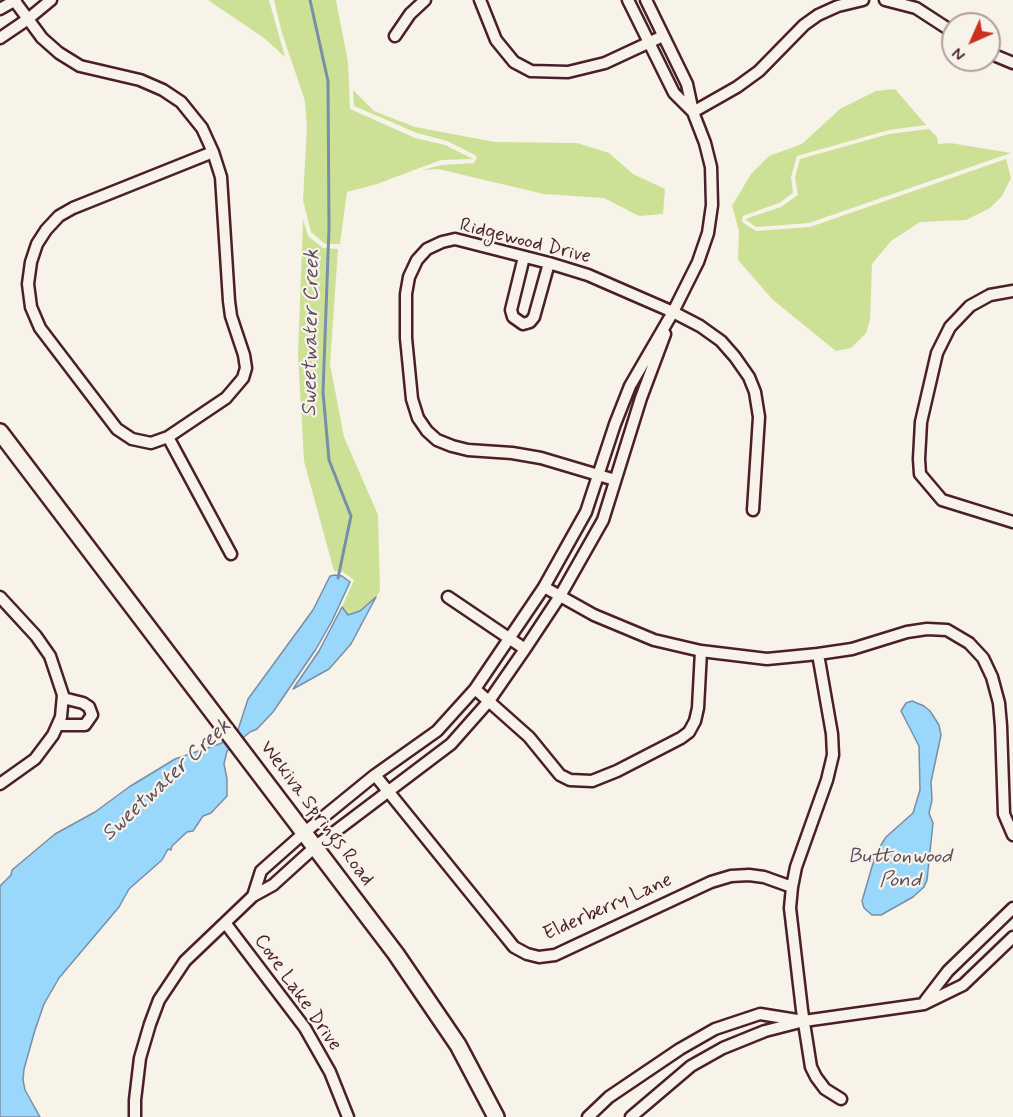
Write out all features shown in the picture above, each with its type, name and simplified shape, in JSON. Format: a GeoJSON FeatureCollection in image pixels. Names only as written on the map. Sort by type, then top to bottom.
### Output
{"type":"FeatureCollection","features":[{"type":"Feature","properties":{"kind":"main road","name":"Wekiva Springs Road"},"geometry":{"type":"LineString","coordinates":[[0,432],[396,954],[458,1045],[496,1117]]}},
{"type":"Feature","properties":{"kind":"street"},"geometry":{"type":"LineString","coordinates":[[0,9],[15,0],[42,38],[59,53],[81,66],[140,80],[163,90],[181,102],[202,128],[213,152],[221,177],[231,316],[244,355],[246,368],[243,378],[226,398],[168,437],[151,443],[132,439],[117,429],[40,328],[31,307],[28,284],[31,262],[37,244],[58,216],[73,207],[213,152]]}},
{"type":"Feature","properties":{"kind":"street"},"geometry":{"type":"LineString","coordinates":[[0,38],[51,0]]}},
{"type":"Feature","properties":{"kind":"street"},"geometry":{"type":"LineString","coordinates":[[395,36],[410,14],[425,0]]}},
{"type":"Feature","properties":{"kind":"street"},"geometry":{"type":"LineString","coordinates":[[480,0],[496,40],[514,62],[531,70],[568,72],[585,69],[620,58],[663,36]]}},
{"type":"Feature","properties":{"kind":"street"},"geometry":{"type":"LineString","coordinates":[[628,0],[674,93],[693,112]]}},
{"type":"Feature","properties":{"kind":"street"},"geometry":{"type":"LineString","coordinates":[[253,896],[261,871],[375,775],[436,731],[475,689],[544,587],[586,512],[597,474],[630,386],[673,312],[698,262],[708,232],[712,205],[711,167],[693,112],[687,84],[646,0]]}},
{"type":"Feature","properties":{"kind":"street"},"geometry":{"type":"LineString","coordinates":[[693,112],[737,87],[759,71],[804,25],[818,15],[838,6],[863,0]]}},
{"type":"Feature","properties":{"kind":"street"},"geometry":{"type":"LineString","coordinates":[[885,0],[916,8],[941,24]]}},
{"type":"Feature","properties":{"kind":"street","name":"Ridgewood Drive"},"geometry":{"type":"LineString","coordinates":[[615,480],[541,458],[512,453],[468,450],[452,446],[437,440],[427,431],[418,418],[412,399],[406,338],[406,294],[409,277],[417,260],[427,249],[455,239],[588,275],[673,312],[700,326],[721,341],[740,363],[755,393],[759,417],[753,510]]}},
{"type":"Feature","properties":{"kind":"street"},"geometry":{"type":"LineString","coordinates":[[524,257],[511,310],[513,317],[524,324],[530,322],[534,317],[549,263]]}},
{"type":"Feature","properties":{"kind":"street"},"geometry":{"type":"LineString","coordinates":[[1012,519],[942,500],[920,474],[919,459],[924,411],[938,352],[950,327],[970,306],[990,295],[1013,291]]}},
{"type":"Feature","properties":{"kind":"street"},"geometry":{"type":"LineString","coordinates":[[135,1117],[140,1058],[159,1000],[185,962],[253,896],[273,885],[315,846],[451,744],[489,701],[525,649],[560,596],[603,520],[645,388],[673,312]]}},
{"type":"Feature","properties":{"kind":"street"},"geometry":{"type":"LineString","coordinates":[[168,437],[231,554]]}},
{"type":"Feature","properties":{"kind":"street"},"geometry":{"type":"LineString","coordinates":[[544,587],[594,615],[632,632],[674,646],[701,651],[767,658],[818,654],[852,649],[907,632],[927,629],[947,630],[969,643],[983,658],[992,677],[999,703],[1004,814],[1013,835]]}},
{"type":"Feature","properties":{"kind":"street"},"geometry":{"type":"LineString","coordinates":[[0,597],[36,636],[50,656],[63,698],[61,717],[53,735],[35,759],[0,784]]}},
{"type":"Feature","properties":{"kind":"street"},"geometry":{"type":"LineString","coordinates":[[448,597],[525,649]]}},
{"type":"Feature","properties":{"kind":"street"},"geometry":{"type":"LineString","coordinates":[[475,689],[529,737],[560,775],[570,780],[592,781],[626,766],[689,732],[695,722],[698,708],[701,651]]}},
{"type":"Feature","properties":{"kind":"street"},"geometry":{"type":"LineString","coordinates":[[818,654],[832,734],[833,755],[827,780],[796,867],[790,908],[811,1067],[825,1089],[841,1099]]}},
{"type":"Feature","properties":{"kind":"street"},"geometry":{"type":"LineString","coordinates":[[58,725],[85,725],[92,715],[89,706],[63,698]]}},
{"type":"Feature","properties":{"kind":"street","name":"Elderberry Lane"},"geometry":{"type":"LineString","coordinates":[[375,775],[514,947],[527,954],[539,957],[555,955],[711,882],[731,876],[764,877],[792,886]]}},
{"type":"Feature","properties":{"kind":"street"},"geometry":{"type":"LineString","coordinates":[[924,1004],[948,971],[1013,908]]}},
{"type":"Feature","properties":{"kind":"street","name":"Cove Lake Drive"},"geometry":{"type":"LineString","coordinates":[[226,924],[305,1028],[330,1072],[348,1117]]}},
{"type":"Feature","properties":{"kind":"street"},"geometry":{"type":"LineString","coordinates":[[631,1117],[691,1066],[723,1048],[765,1031],[804,1022],[924,1004],[963,984],[1013,937]]}},
{"type":"Feature","properties":{"kind":"street"},"geometry":{"type":"LineString","coordinates":[[588,1117],[609,1097],[715,1029],[760,1014],[804,1022]]}},
{"type":"Feature","properties":{"kind":"street"},"geometry":{"type":"LineString","coordinates":[[693,1042],[704,1059]]}},
{"type":"Feature","properties":{"kind":"green space"},"geometry":{"type":"Polygon","coordinates":[[[208,0],[269,0],[285,57],[264,38],[208,0]]]}},
{"type":"Feature","properties":{"kind":"green space"},"geometry":{"type":"Polygon","coordinates":[[[274,0],[336,0],[348,62],[350,109],[415,138],[445,145],[473,159],[441,160],[377,184],[347,192],[340,244],[325,244],[311,232],[303,200],[307,127],[305,101],[282,33],[274,0]]]}},
{"type":"Feature","properties":{"kind":"green space"},"geometry":{"type":"Polygon","coordinates":[[[895,89],[926,125],[889,130],[797,156],[791,177],[793,193],[779,203],[743,216],[742,222],[756,231],[810,227],[1006,159],[1011,178],[1002,196],[990,208],[966,220],[920,222],[891,241],[872,264],[870,320],[866,333],[851,348],[836,351],[773,300],[738,260],[739,231],[732,206],[751,174],[769,156],[802,144],[840,109],[876,91],[895,89]]]}},
{"type":"Feature","properties":{"kind":"green space"},"geometry":{"type":"Polygon","coordinates":[[[353,90],[374,111],[415,127],[495,142],[577,143],[609,153],[633,174],[665,189],[663,214],[639,216],[604,198],[544,194],[438,169],[423,170],[441,165],[474,163],[477,158],[447,141],[417,133],[354,106],[353,90]]]}},
{"type":"Feature","properties":{"kind":"green space"},"geometry":{"type":"Polygon","coordinates":[[[929,129],[937,137],[938,144],[950,143],[1011,153],[809,223],[756,227],[745,219],[781,207],[798,195],[795,177],[800,159],[889,134],[929,129]]]}},
{"type":"Feature","properties":{"kind":"green space"},"geometry":{"type":"Polygon","coordinates":[[[303,219],[308,236],[323,248],[338,249],[330,364],[344,437],[378,515],[380,591],[360,611],[348,615],[342,607],[354,580],[343,572],[334,571],[304,461],[298,355],[303,219]]]}},
{"type":"Feature","properties":{"kind":"water"},"geometry":{"type":"Polygon","coordinates":[[[330,576],[342,576],[350,582],[316,649],[273,712],[257,729],[227,751],[224,764],[227,796],[211,813],[203,816],[193,831],[187,832],[172,846],[171,850],[168,849],[162,860],[129,889],[119,907],[59,978],[44,1004],[24,1069],[23,1080],[25,1090],[40,1117],[0,1117],[0,886],[11,875],[12,870],[55,834],[95,812],[129,787],[175,759],[222,743],[238,730],[248,699],[313,610],[330,576]]]}},
{"type":"Feature","properties":{"kind":"water"},"geometry":{"type":"Polygon","coordinates":[[[376,597],[351,644],[329,669],[293,689],[319,651],[342,607],[348,615],[360,611],[376,597]]]}},
{"type":"Feature","properties":{"kind":"water","name":"Buttonwood Pond"},"geometry":{"type":"Polygon","coordinates":[[[912,701],[930,711],[939,725],[941,735],[931,782],[932,800],[929,813],[933,823],[927,880],[924,887],[913,897],[881,915],[872,915],[864,908],[862,901],[876,853],[886,837],[913,813],[920,790],[919,746],[901,711],[906,703],[912,701]]]}},
{"type":"Feature","properties":{"kind":"waterway","name":"Sweetwater Creek"},"geometry":{"type":"LineString","coordinates":[[310,0],[328,81],[329,228],[323,392],[329,460],[351,516],[338,578]]}}]}
